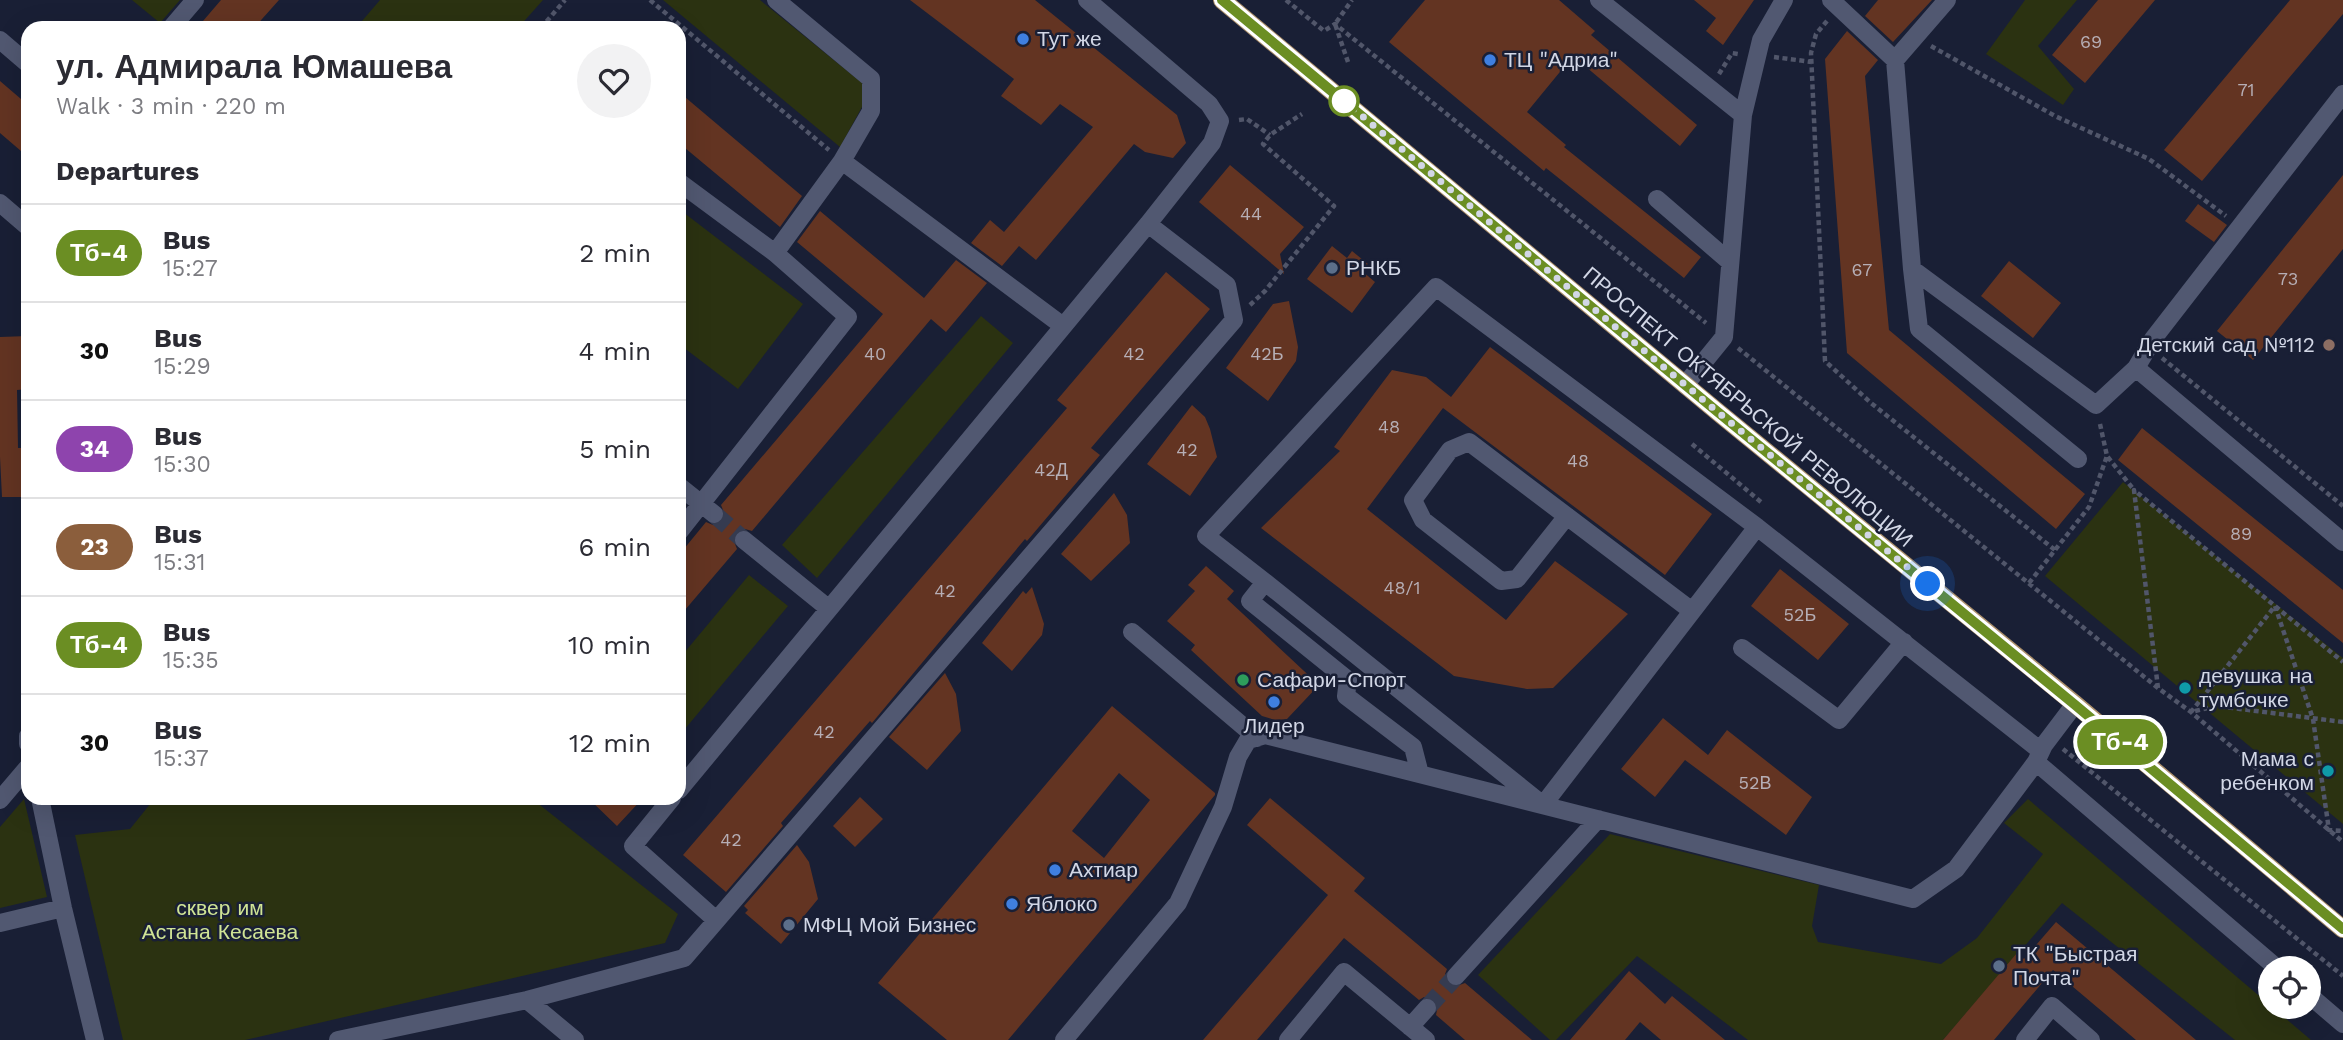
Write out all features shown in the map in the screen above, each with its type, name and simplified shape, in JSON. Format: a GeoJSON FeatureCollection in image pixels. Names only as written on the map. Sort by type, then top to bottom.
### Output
{"type":"FeatureCollection","features":[{"type":"Feature","properties":{"kind":"main road","name":"ПРОСПЕКТ ОКТЯБРЬСКОЙ РЕВОЛЮЦИИ"},"geometry":{"type":"LineString","coordinates":[[1222,0],[2343,929]]}},
{"type":"Feature","properties":{"kind":"street"},"geometry":{"type":"LineString","coordinates":[[177,21],[195,0]]}},
{"type":"Feature","properties":{"kind":"street"},"geometry":{"type":"LineString","coordinates":[[775,253],[842,161],[871,111],[871,79],[776,0]]}},
{"type":"Feature","properties":{"kind":"street"},"geometry":{"type":"LineString","coordinates":[[686,781],[1148,224],[1212,143],[1220,121],[1209,104],[1087,0]]}},
{"type":"Feature","properties":{"kind":"street"},"geometry":{"type":"LineString","coordinates":[[1600,0],[1743,115]]}},
{"type":"Feature","properties":{"kind":"street"},"geometry":{"type":"LineString","coordinates":[[1685,384],[1724,337],[1743,115],[1762,40],[1784,0]]}},
{"type":"Feature","properties":{"kind":"street"},"geometry":{"type":"LineString","coordinates":[[1895,60],[1947,0]]}},
{"type":"Feature","properties":{"kind":"street"},"geometry":{"type":"LineString","coordinates":[[1835,3],[1895,60],[1919,329],[2078,458]]}},
{"type":"Feature","properties":{"kind":"street"},"geometry":{"type":"LineString","coordinates":[[0,40],[21,58]]}},
{"type":"Feature","properties":{"kind":"street"},"geometry":{"type":"LineString","coordinates":[[1912,270],[2096,405],[2136,369],[2149,347],[2343,94]]}},
{"type":"Feature","properties":{"kind":"street"},"geometry":{"type":"LineString","coordinates":[[842,161],[1063,326]]}},
{"type":"Feature","properties":{"kind":"street"},"geometry":{"type":"LineString","coordinates":[[686,187],[775,253],[848,317],[708,509],[686,526]]}},
{"type":"Feature","properties":{"kind":"street"},"geometry":{"type":"LineString","coordinates":[[1657,199],[1730,262]]}},
{"type":"Feature","properties":{"kind":"street"},"geometry":{"type":"LineString","coordinates":[[0,203],[21,221]]}},
{"type":"Feature","properties":{"kind":"street"},"geometry":{"type":"LineString","coordinates":[[338,1040],[527,1000],[684,958],[1234,320],[1227,285],[1148,224]]}},
{"type":"Feature","properties":{"kind":"street"},"geometry":{"type":"LineString","coordinates":[[1543,805],[1206,536],[1436,287],[1757,527],[2042,750],[2264,956]]}},
{"type":"Feature","properties":{"kind":"street"},"geometry":{"type":"LineString","coordinates":[[2136,369],[2343,542]]}},
{"type":"Feature","properties":{"kind":"street"},"geometry":{"type":"LineString","coordinates":[[1567,516],[1517,579],[1500,581],[1423,520],[1413,500],[1450,450],[1469,442],[1567,516],[1692,611]]}},
{"type":"Feature","properties":{"kind":"street"},"geometry":{"type":"LineString","coordinates":[[686,492],[708,509]]}},
{"type":"Feature","properties":{"kind":"street"},"geometry":{"type":"LineString","coordinates":[[1543,805],[1757,527]]}},
{"type":"Feature","properties":{"kind":"street"},"geometry":{"type":"LineString","coordinates":[[744,540],[828,608]]}},
{"type":"Feature","properties":{"kind":"street"},"geometry":{"type":"LineString","coordinates":[[1265,582],[1250,601],[1348,680],[1346,696],[1413,747],[1420,774]]}},
{"type":"Feature","properties":{"kind":"street"},"geometry":{"type":"LineString","coordinates":[[1132,632],[1257,738]]}},
{"type":"Feature","properties":{"kind":"street"},"geometry":{"type":"LineString","coordinates":[[1742,648],[1839,720],[1904,642]]}},
{"type":"Feature","properties":{"kind":"street"},"geometry":{"type":"LineString","coordinates":[[1064,1040],[1178,903],[1223,807],[1238,757],[1248,740],[1265,735],[1913,899],[1956,869],[2074,704]]}},
{"type":"Feature","properties":{"kind":"street"},"geometry":{"type":"LineString","coordinates":[[0,800],[21,775]]}},
{"type":"Feature","properties":{"kind":"street"},"geometry":{"type":"LineString","coordinates":[[41,805],[95,1040]]}},
{"type":"Feature","properties":{"kind":"street"},"geometry":{"type":"LineString","coordinates":[[666,805],[633,846],[716,920]]}},
{"type":"Feature","properties":{"kind":"street"},"geometry":{"type":"LineString","coordinates":[[1456,976],[1598,819]]}},
{"type":"Feature","properties":{"kind":"street"},"geometry":{"type":"LineString","coordinates":[[0,923],[63,908]]}},
{"type":"Feature","properties":{"kind":"street"},"geometry":{"type":"LineString","coordinates":[[1288,1040],[1344,972],[1426,1040]]}},
{"type":"Feature","properties":{"kind":"street"},"geometry":{"type":"LineString","coordinates":[[527,1000],[575,1040]]}},
{"type":"Feature","properties":{"kind":"street"},"geometry":{"type":"LineString","coordinates":[[2321,1005],[2343,1024]]}},
{"type":"Feature","properties":{"kind":"street"},"geometry":{"type":"LineString","coordinates":[[2025,1040],[2052,1006],[2091,1040]]}},
{"type":"Feature","properties":{"kind":"street"},"geometry":{"type":"LineString","coordinates":[[1410,1027],[1427,1008]]}},
{"type":"Feature","properties":{"kind":"path"},"geometry":{"type":"LineString","coordinates":[[547,21],[565,0]]}},
{"type":"Feature","properties":{"kind":"path"},"geometry":{"type":"LineString","coordinates":[[650,0],[675,21]]}},
{"type":"Feature","properties":{"kind":"path"},"geometry":{"type":"LineString","coordinates":[[1286,0],[1324,31],[1335,24],[1352,0]]}},
{"type":"Feature","properties":{"kind":"path"},"geometry":{"type":"LineString","coordinates":[[1835,3],[1816,34],[1811,53],[1825,361],[1871,403],[2055,550]]}},
{"type":"Feature","properties":{"kind":"path"},"geometry":{"type":"LineString","coordinates":[[1335,24],[1348,62]]}},
{"type":"Feature","properties":{"kind":"path"},"geometry":{"type":"LineString","coordinates":[[1335,24],[2191,712],[2343,842]]}},
{"type":"Feature","properties":{"kind":"path"},"geometry":{"type":"LineString","coordinates":[[686,30],[842,161]]}},
{"type":"Feature","properties":{"kind":"path"},"geometry":{"type":"LineString","coordinates":[[1916,37],[2055,116],[2149,159],[2241,226]]}},
{"type":"Feature","properties":{"kind":"path"},"geometry":{"type":"LineString","coordinates":[[1710,89],[1732,53],[1812,62]]}},
{"type":"Feature","properties":{"kind":"path"},"geometry":{"type":"LineString","coordinates":[[1234,320],[1265,291],[1334,206],[1263,144],[1270,135],[1302,114]]}},
{"type":"Feature","properties":{"kind":"path"},"geometry":{"type":"LineString","coordinates":[[1247,119],[1270,135]]}},
{"type":"Feature","properties":{"kind":"path"},"geometry":{"type":"LineString","coordinates":[[2149,347],[2343,506]]}},
{"type":"Feature","properties":{"kind":"path"},"geometry":{"type":"LineString","coordinates":[[2096,405],[2107,456],[2134,490],[2343,662]]}},
{"type":"Feature","properties":{"kind":"path"},"geometry":{"type":"LineString","coordinates":[[1692,444],[1769,508]]}},
{"type":"Feature","properties":{"kind":"path"},"geometry":{"type":"LineString","coordinates":[[2029,583],[2089,508],[2107,456]]}},
{"type":"Feature","properties":{"kind":"path"},"geometry":{"type":"LineString","coordinates":[[2134,490],[2158,688]]}},
{"type":"Feature","properties":{"kind":"path"},"geometry":{"type":"LineString","coordinates":[[2191,712],[2275,606]]}},
{"type":"Feature","properties":{"kind":"path"},"geometry":{"type":"LineString","coordinates":[[2275,606],[2313,719],[2329,830]]}},
{"type":"Feature","properties":{"kind":"path"},"geometry":{"type":"LineString","coordinates":[[2191,712],[2217,705],[2343,722]]}},
{"type":"Feature","properties":{"kind":"path"},"geometry":{"type":"LineString","coordinates":[[2042,750],[2343,976]]}},
{"type":"Feature","properties":{"kind":"path"},"geometry":{"type":"LineString","coordinates":[[2329,830],[2343,831]]}},
{"type":"Feature","properties":{"kind":"green space"},"geometry":{"type":"Polygon","coordinates":[[[132,0],[180,0],[162,21],[158,21],[132,0]]]}},
{"type":"Feature","properties":{"kind":"green space"},"geometry":{"type":"Polygon","coordinates":[[[380,0],[543,0],[524,21],[362,21],[380,0]]]}},
{"type":"Feature","properties":{"kind":"green space"},"geometry":{"type":"Polygon","coordinates":[[[663,0],[760,0],[862,83],[863,105],[840,147],[663,0]]]}},
{"type":"Feature","properties":{"kind":"green space"},"geometry":{"type":"Polygon","coordinates":[[[2025,0],[2077,0],[2038,46],[2074,89],[2063,105],[1986,54],[2025,0]]]}},
{"type":"Feature","properties":{"kind":"green space"},"geometry":{"type":"Polygon","coordinates":[[[686,214],[803,304],[738,389],[686,349],[686,214]]]}},
{"type":"Feature","properties":{"kind":"green space"},"geometry":{"type":"Polygon","coordinates":[[[981,316],[1013,343],[817,578],[782,545],[981,316]]]}},
{"type":"Feature","properties":{"kind":"green space"},"geometry":{"type":"Polygon","coordinates":[[[2123,482],[2343,658],[2343,824],[2045,576],[2123,482]]]}},
{"type":"Feature","properties":{"kind":"green space"},"geometry":{"type":"Polygon","coordinates":[[[749,575],[788,606],[686,728],[686,651],[749,575]]]}},
{"type":"Feature","properties":{"kind":"green space"},"geometry":{"type":"Polygon","coordinates":[[[2028,799],[2258,995],[2258,1019],[2286,1019],[2311,1040],[2235,1040],[2062,903],[1943,1040],[1748,1040],[1637,956],[1556,1040],[1550,1040],[1478,975],[1610,834],[1819,885],[1812,926],[1818,942],[1941,964],[1977,938],[2043,854],[2004,823],[2028,799]]]}},
{"type":"Feature","properties":{"kind":"green space"},"geometry":{"type":"Polygon","coordinates":[[[21,802],[21,805],[25,805],[47,897],[0,908],[0,827],[21,802]]]}},
{"type":"Feature","properties":{"kind":"green space","name":"сквер им Астана Кесаева"},"geometry":{"type":"Polygon","coordinates":[[[149,805],[540,805],[678,914],[665,943],[245,1040],[123,1040],[75,835],[130,829],[149,805]]]}},
{"type":"Feature","properties":{"kind":"building"},"geometry":{"type":"Polygon","coordinates":[[[221,0],[279,0],[260,21],[203,21],[221,0]]]}},
{"type":"Feature","properties":{"kind":"building","name":"Тут же"},"geometry":{"type":"Polygon","coordinates":[[[910,0],[1035,0],[1177,115],[1186,143],[1173,158],[1145,152],[1134,144],[1036,260],[1019,246],[1002,266],[971,243],[990,220],[1004,232],[1093,127],[1060,104],[1041,125],[1001,96],[1014,79],[910,0]]]}},
{"type":"Feature","properties":{"kind":"building"},"geometry":{"type":"Polygon","coordinates":[[[1425,0],[1559,0],[1595,31],[1591,35],[1697,125],[1680,146],[1573,56],[1527,112],[1566,145],[1564,147],[1701,257],[1684,278],[1546,168],[1544,171],[1389,42],[1425,0]]]}},
{"type":"Feature","properties":{"kind":"building"},"geometry":{"type":"Polygon","coordinates":[[[1694,0],[1754,0],[1723,45],[1706,31],[1716,18],[1694,0]]]}},
{"type":"Feature","properties":{"kind":"building"},"geometry":{"type":"Polygon","coordinates":[[[1878,0],[1932,0],[1893,42],[1865,16],[1878,0]]]}},
{"type":"Feature","properties":{"kind":"building"},"geometry":{"type":"Polygon","coordinates":[[[2098,0],[2155,0],[2085,83],[2052,55],[2098,0]]]}},
{"type":"Feature","properties":{"kind":"building"},"geometry":{"type":"Polygon","coordinates":[[[2290,0],[2343,0],[2343,14],[2202,181],[2164,150],[2290,0]]]}},
{"type":"Feature","properties":{"kind":"building"},"geometry":{"type":"Polygon","coordinates":[[[1847,31],[1878,60],[1865,76],[1889,330],[2085,494],[2056,529],[1847,353],[1825,59],[1847,31]]]}},
{"type":"Feature","properties":{"kind":"building"},"geometry":{"type":"Polygon","coordinates":[[[0,81],[21,99],[21,151],[0,133],[0,81]]]}},
{"type":"Feature","properties":{"kind":"building"},"geometry":{"type":"Polygon","coordinates":[[[686,98],[802,196],[780,227],[686,149],[686,98]]]}},
{"type":"Feature","properties":{"kind":"building"},"geometry":{"type":"Polygon","coordinates":[[[1230,165],[1304,227],[1280,254],[1284,274],[1199,202],[1230,165]]]}},
{"type":"Feature","properties":{"kind":"building"},"geometry":{"type":"Polygon","coordinates":[[[2343,175],[2343,249],[2253,360],[2217,331],[2343,175]]]}},
{"type":"Feature","properties":{"kind":"building"},"geometry":{"type":"Polygon","coordinates":[[[2198,204],[2227,225],[2214,242],[2185,221],[2198,204]]]}},
{"type":"Feature","properties":{"kind":"building"},"geometry":{"type":"Polygon","coordinates":[[[820,211],[924,298],[956,260],[987,283],[946,332],[931,319],[752,531],[745,529],[736,532],[733,539],[737,549],[686,609],[686,546],[706,522],[713,525],[722,522],[725,515],[721,505],[883,314],[797,242],[820,211]]]}},
{"type":"Feature","properties":{"kind":"building"},"geometry":{"type":"Polygon","coordinates":[[[1332,246],[1347,258],[1352,251],[1368,264],[1362,271],[1375,282],[1352,313],[1307,279],[1332,246]]]}},
{"type":"Feature","properties":{"kind":"building"},"geometry":{"type":"Polygon","coordinates":[[[2009,261],[2061,303],[2033,338],[1981,296],[2009,261]]]}},
{"type":"Feature","properties":{"kind":"building"},"geometry":{"type":"Polygon","coordinates":[[[1166,272],[1210,309],[1091,448],[1100,455],[1027,541],[1025,539],[872,723],[870,721],[781,823],[783,826],[726,892],[683,855],[1067,408],[1057,400],[1166,272]]]}},
{"type":"Feature","properties":{"kind":"building"},"geometry":{"type":"Polygon","coordinates":[[[1289,301],[1298,347],[1296,361],[1268,401],[1226,368],[1273,304],[1289,301]]]}},
{"type":"Feature","properties":{"kind":"building"},"geometry":{"type":"Polygon","coordinates":[[[21,336],[21,390],[17,390],[21,497],[2,497],[0,337],[21,336]]]}},
{"type":"Feature","properties":{"kind":"building"},"geometry":{"type":"Polygon","coordinates":[[[1490,347],[1712,514],[1665,575],[1443,408],[1367,509],[1506,620],[1555,561],[1628,614],[1553,688],[1527,689],[1454,676],[1261,528],[1340,451],[1334,447],[1392,370],[1426,377],[1451,397],[1490,347]]]}},
{"type":"Feature","properties":{"kind":"building"},"geometry":{"type":"Polygon","coordinates":[[[1192,405],[1205,417],[1217,457],[1190,496],[1147,464],[1192,405]]]}},
{"type":"Feature","properties":{"kind":"building"},"geometry":{"type":"Polygon","coordinates":[[[2142,428],[2343,590],[2343,643],[2118,460],[2142,428]]]}},
{"type":"Feature","properties":{"kind":"building"},"geometry":{"type":"Polygon","coordinates":[[[1114,493],[1127,515],[1130,543],[1091,581],[1061,554],[1114,493]]]}},
{"type":"Feature","properties":{"kind":"building"},"geometry":{"type":"Polygon","coordinates":[[[1206,566],[1234,591],[1227,599],[1319,685],[1287,719],[1275,720],[1262,716],[1191,650],[1195,645],[1167,621],[1195,591],[1188,585],[1206,566]]]}},
{"type":"Feature","properties":{"kind":"building"},"geometry":{"type":"Polygon","coordinates":[[[1780,569],[1849,624],[1818,660],[1751,606],[1780,569]]]}},
{"type":"Feature","properties":{"kind":"building"},"geometry":{"type":"Polygon","coordinates":[[[1032,587],[1044,624],[1042,635],[1012,671],[982,643],[1023,591],[1026,594],[1032,587]]]}},
{"type":"Feature","properties":{"kind":"building"},"geometry":{"type":"Polygon","coordinates":[[[945,673],[956,694],[961,731],[927,770],[889,737],[945,673]]]}},
{"type":"Feature","properties":{"kind":"building","name":"Ахтиар"},"geometry":{"type":"Polygon","coordinates":[[[1112,706],[1215,793],[1008,1040],[947,1040],[878,983],[1112,706]],[[1119,773],[1072,831],[1104,858],[1150,800],[1119,773]]]}},
{"type":"Feature","properties":{"kind":"building"},"geometry":{"type":"Polygon","coordinates":[[[1663,718],[1708,755],[1727,730],[1812,797],[1786,835],[1685,760],[1655,797],[1621,769],[1663,718]]]}},
{"type":"Feature","properties":{"kind":"building"},"geometry":{"type":"Polygon","coordinates":[[[860,797],[883,819],[855,847],[833,826],[860,797]]]}},
{"type":"Feature","properties":{"kind":"building"},"geometry":{"type":"Polygon","coordinates":[[[1270,798],[1365,878],[1354,891],[1447,969],[1445,974],[1448,984],[1454,987],[1465,983],[1532,1040],[1465,1040],[1436,1015],[1438,1005],[1434,999],[1424,997],[1419,1000],[1344,938],[1257,1040],[1203,1040],[1328,895],[1247,825],[1270,798]]]}},
{"type":"Feature","properties":{"kind":"building"},"geometry":{"type":"Polygon","coordinates":[[[595,805],[636,805],[617,826],[595,805]]]}},
{"type":"Feature","properties":{"kind":"building"},"geometry":{"type":"Polygon","coordinates":[[[797,845],[809,862],[818,899],[781,944],[745,913],[748,910],[744,906],[797,845]]]}},
{"type":"Feature","properties":{"kind":"building"},"geometry":{"type":"Polygon","coordinates":[[[2056,922],[2196,1040],[2136,1040],[2053,970],[1994,1040],[1943,1040],[2017,953],[2024,959],[2056,922]]]}},
{"type":"Feature","properties":{"kind":"building"},"geometry":{"type":"Polygon","coordinates":[[[1629,971],[1665,1004],[1672,996],[1725,1040],[1661,1040],[1640,1022],[1625,1040],[1570,1040],[1629,971]]]}},
{"type":"Feature","properties":{"kind":"tunnel"},"geometry":{"type":"LineString","coordinates":[[714,514],[744,540]]}},
{"type":"Feature","properties":{"kind":"tunnel"},"geometry":{"type":"LineString","coordinates":[[1427,1008],[1456,976]]}},
{"type":"Feature","properties":{"kind":"bus line","name":"Тб-4"},"geometry":{"type":"LineString","coordinates":[[1222,0],[2343,929]]}},
{"type":"Feature","properties":{"kind":"place","name":"Тут же"},"geometry":{"type":"Point","coordinates":[1023,39]}},
{"type":"Feature","properties":{"kind":"place","name":"ТЦ \"Адриа\""},"geometry":{"type":"Point","coordinates":[1490,60]}},
{"type":"Feature","properties":{"kind":"place","name":"РНКБ"},"geometry":{"type":"Point","coordinates":[1332,268]}},
{"type":"Feature","properties":{"kind":"place","name":"Детский сад №112"},"geometry":{"type":"Point","coordinates":[2329,345]}},
{"type":"Feature","properties":{"kind":"place","name":"Сафари-Спорт"},"geometry":{"type":"Point","coordinates":[1243,680]}},
{"type":"Feature","properties":{"kind":"place","name":"девушка на тумбочке"},"geometry":{"type":"Point","coordinates":[2185,688]}},
{"type":"Feature","properties":{"kind":"place","name":"Лидер"},"geometry":{"type":"Point","coordinates":[1274,702]}},
{"type":"Feature","properties":{"kind":"place","name":"Мама с ребенком"},"geometry":{"type":"Point","coordinates":[2328,771]}},
{"type":"Feature","properties":{"kind":"place","name":"Ахтиар"},"geometry":{"type":"Point","coordinates":[1055,870]}},
{"type":"Feature","properties":{"kind":"place","name":"Яблоко"},"geometry":{"type":"Point","coordinates":[1012,904]}},
{"type":"Feature","properties":{"kind":"place","name":"МФЦ Мой Бизнес"},"geometry":{"type":"Point","coordinates":[789,925]}},
{"type":"Feature","properties":{"kind":"place","name":"ТК \"Быстрая Почта\""},"geometry":{"type":"Point","coordinates":[1999,966]}},
{"type":"Feature","properties":{"kind":"route"},"geometry":{"type":"LineString","coordinates":[[1344,101],[1928,584]]}}]}
